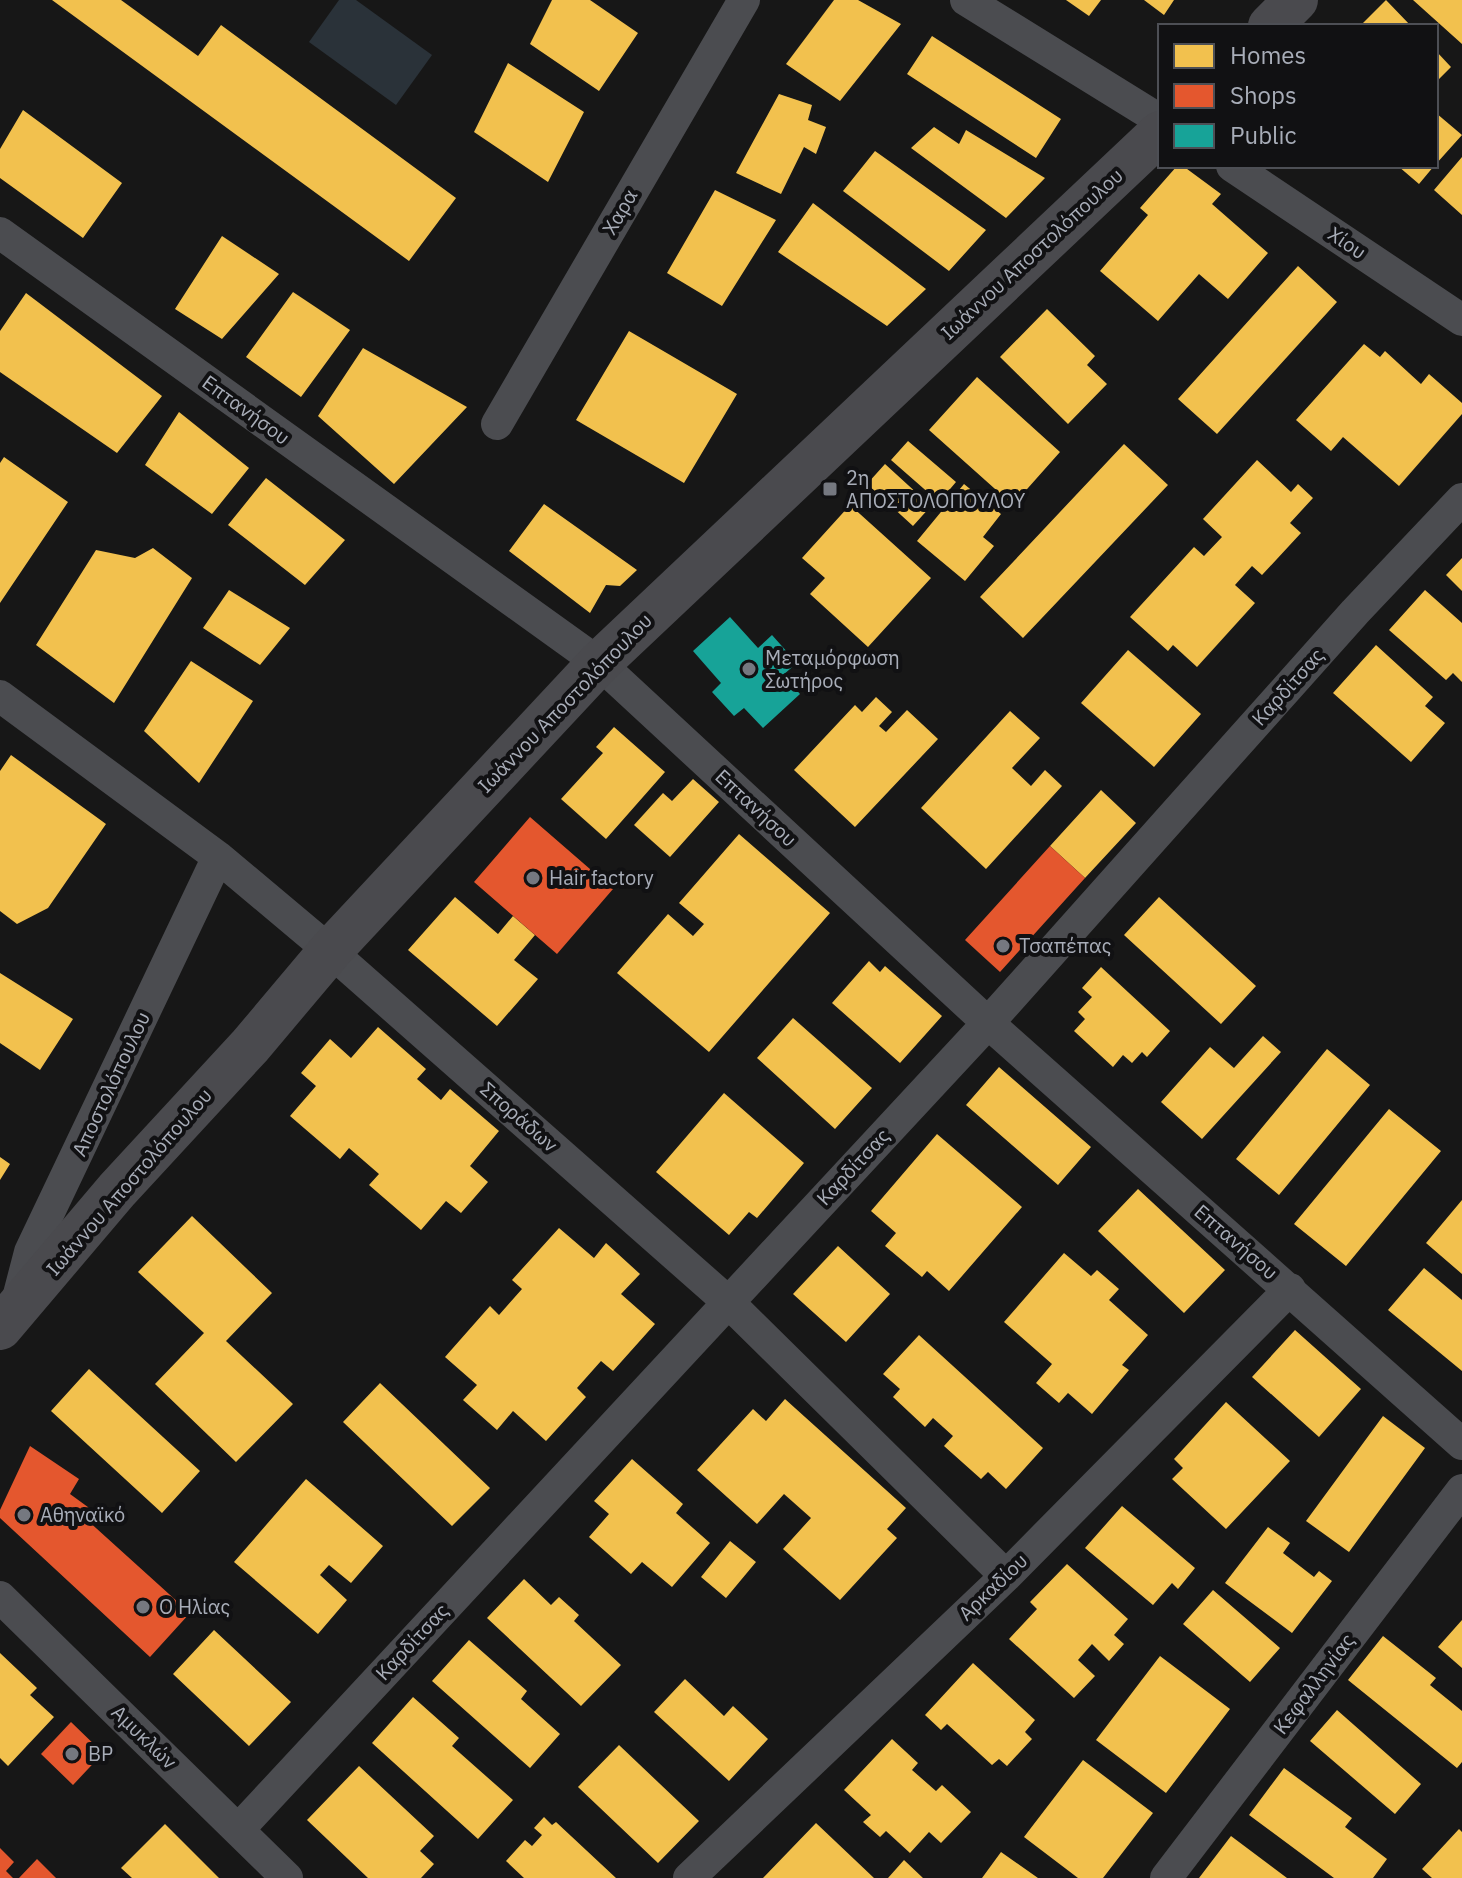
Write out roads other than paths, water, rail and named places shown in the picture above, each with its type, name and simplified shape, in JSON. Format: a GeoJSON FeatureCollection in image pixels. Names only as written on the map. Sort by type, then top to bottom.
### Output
{"type":"FeatureCollection","features":[{"type":"Feature","properties":{"kind":"street","name":"Χαρα"},"geometry":{"type":"LineString","coordinates":[[497,424],[744,0]]}},
{"type":"Feature","properties":{"kind":"street"},"geometry":{"type":"LineString","coordinates":[[966,0],[1158,119]]}},
{"type":"Feature","properties":{"kind":"street"},"geometry":{"type":"LineString","coordinates":[[1272,24],[1296,0]]}},
{"type":"Feature","properties":{"kind":"street","name":"Ιωάννου Αποστολόπουλου"},"geometry":{"type":"LineString","coordinates":[[4,1331],[117,1190],[250,1046],[330,951],[599,663],[1158,135]]}},
{"type":"Feature","properties":{"kind":"street","name":"Χίου"},"geometry":{"type":"LineString","coordinates":[[1235,168],[1462,320]]}},
{"type":"Feature","properties":{"kind":"street","name":"Επτανήσου"},"geometry":{"type":"LineString","coordinates":[[0,233],[599,663],[988,1023],[1462,1444]]}},
{"type":"Feature","properties":{"kind":"street","name":"Καρδίτσας"},"geometry":{"type":"LineString","coordinates":[[239,1829],[988,1023],[1355,612],[1462,499]]}},
{"type":"Feature","properties":{"kind":"street","name":"Σποράδων"},"geometry":{"type":"LineString","coordinates":[[1,698],[218,857],[330,951],[727,1301],[1006,1576]]}},
{"type":"Feature","properties":{"kind":"street","name":"Αποστολόπουλου"},"geometry":{"type":"LineString","coordinates":[[4,1331],[30,1252],[218,857]]}},
{"type":"Feature","properties":{"kind":"street","name":"Αρκαδίου"},"geometry":{"type":"LineString","coordinates":[[689,1878],[1006,1576],[1290,1289]]}},
{"type":"Feature","properties":{"kind":"street","name":"Κεφαλληνίας"},"geometry":{"type":"LineString","coordinates":[[1166,1878],[1462,1490]]}},
{"type":"Feature","properties":{"kind":"street","name":"Αμυκλών"},"geometry":{"type":"LineString","coordinates":[[0,1597],[287,1878]]}},
{"type":"Feature","properties":{"kind":"place","name":"2η ΑΠΟΣΤΟΛΟΠΟΥΛΟΥ"},"geometry":{"type":"Point","coordinates":[830,489]}},
{"type":"Feature","properties":{"kind":"place","name":"Μεταμόρφωση Σωτήρος"},"geometry":{"type":"Point","coordinates":[749,669]}},
{"type":"Feature","properties":{"kind":"place","name":"Hair factory"},"geometry":{"type":"Point","coordinates":[533,878]}},
{"type":"Feature","properties":{"kind":"place","name":"Τσαπέπας"},"geometry":{"type":"Point","coordinates":[1003,946]}},
{"type":"Feature","properties":{"kind":"place","name":"Αθηναϊκό"},"geometry":{"type":"Point","coordinates":[24,1515]}},
{"type":"Feature","properties":{"kind":"place","name":"Ο Ηλίας"},"geometry":{"type":"Point","coordinates":[143,1607]}},
{"type":"Feature","properties":{"kind":"place","name":"BP"},"geometry":{"type":"Point","coordinates":[72,1754]}}]}
